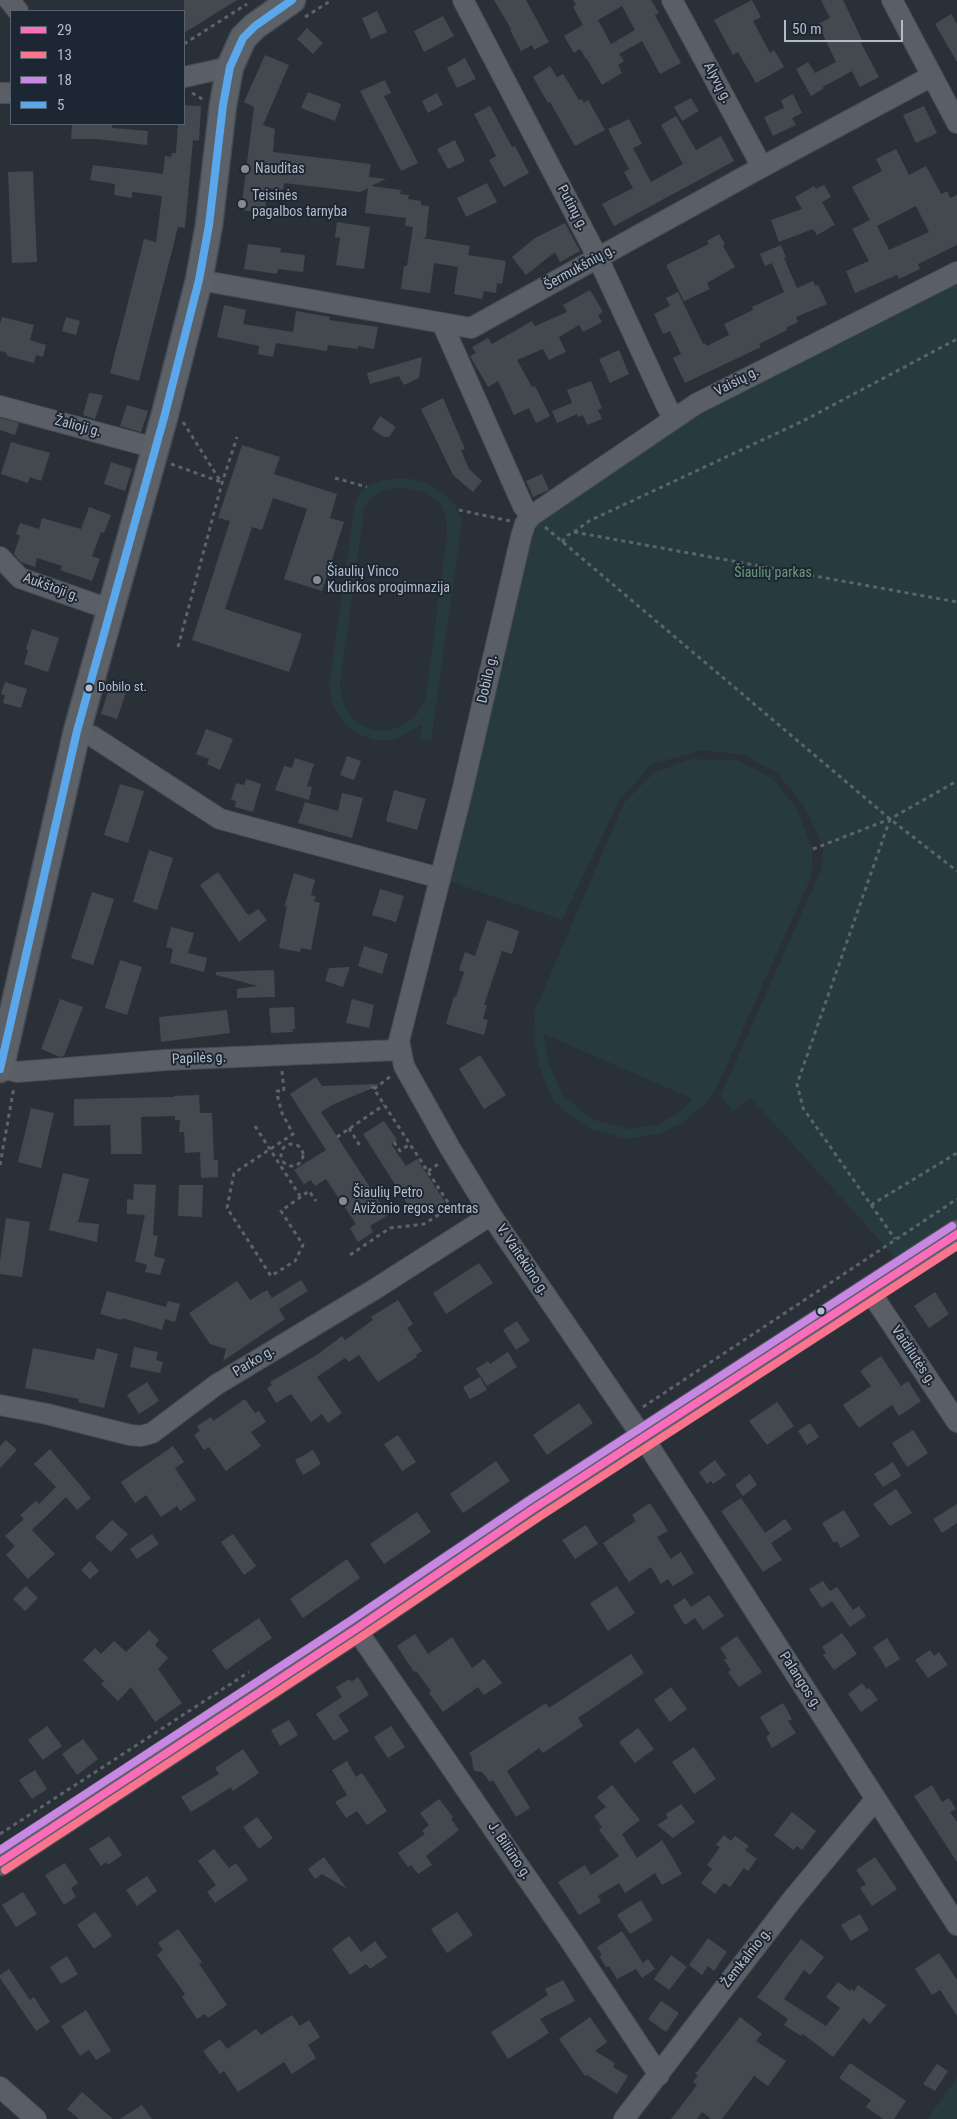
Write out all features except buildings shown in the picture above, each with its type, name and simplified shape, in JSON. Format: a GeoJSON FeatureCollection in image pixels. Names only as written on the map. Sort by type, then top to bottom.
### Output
{"type":"FeatureCollection","features":[{"type":"Feature","properties":{"kind":"main road"},"geometry":{"type":"LineString","coordinates":[[6,1069],[76,730],[109,609],[163,456],[210,225],[224,96],[230,67],[243,38],[255,26],[292,0]]}},
{"type":"Feature","properties":{"kind":"main road"},"geometry":{"type":"LineString","coordinates":[[0,1862],[356,1629],[635,1427],[869,1290],[957,1234]]}},
{"type":"Feature","properties":{"kind":"street"},"geometry":{"type":"LineString","coordinates":[[9,0],[17,10]]}},
{"type":"Feature","properties":{"kind":"street","name":"Putinų g."},"geometry":{"type":"LineString","coordinates":[[462,0],[598,258],[667,407],[674,418]]}},
{"type":"Feature","properties":{"kind":"street","name":"Alyvų g."},"geometry":{"type":"LineString","coordinates":[[672,0],[762,167]]}},
{"type":"Feature","properties":{"kind":"street"},"geometry":{"type":"LineString","coordinates":[[892,0],[957,123]]}},
{"type":"Feature","properties":{"kind":"street"},"geometry":{"type":"LineString","coordinates":[[185,77],[230,67]]}},
{"type":"Feature","properties":{"kind":"street","name":"Šermukšnių g."},"geometry":{"type":"LineString","coordinates":[[199,280],[471,328],[762,167],[932,76]]}},
{"type":"Feature","properties":{"kind":"street","name":"Vaisių g."},"geometry":{"type":"LineString","coordinates":[[528,520],[696,404],[734,383],[957,272]]}},
{"type":"Feature","properties":{"kind":"street"},"geometry":{"type":"LineString","coordinates":[[442,323],[524,506],[528,520]]}},
{"type":"Feature","properties":{"kind":"street","name":"Žalioji g."},"geometry":{"type":"LineString","coordinates":[[0,406],[163,456]]}},
{"type":"Feature","properties":{"kind":"street","name":"Dobilo g."},"geometry":{"type":"LineString","coordinates":[[400,1050],[401,1028],[528,520]]}},
{"type":"Feature","properties":{"kind":"street","name":"Aukštoji g."},"geometry":{"type":"LineString","coordinates":[[0,557],[20,578],[109,609]]}},
{"type":"Feature","properties":{"kind":"street"},"geometry":{"type":"LineString","coordinates":[[76,730],[92,736],[220,819],[440,878]]}},
{"type":"Feature","properties":{"kind":"street","name":"Papilės g."},"geometry":{"type":"LineString","coordinates":[[6,1069],[400,1050]]}},
{"type":"Feature","properties":{"kind":"street","name":"V. Vaitekūno g."},"geometry":{"type":"LineString","coordinates":[[400,1050],[404,1066],[492,1215],[635,1427]]}},
{"type":"Feature","properties":{"kind":"street","name":"Parko g."},"geometry":{"type":"LineString","coordinates":[[0,1405],[47,1414],[130,1435],[141,1436],[152,1433],[216,1385],[492,1215]]}},
{"type":"Feature","properties":{"kind":"street","name":"Vaidilutės g."},"geometry":{"type":"LineString","coordinates":[[869,1290],[957,1422]]}},
{"type":"Feature","properties":{"kind":"street","name":"Palangos g."},"geometry":{"type":"LineString","coordinates":[[635,1427],[957,1925]]}},
{"type":"Feature","properties":{"kind":"street","name":"J. Biliūno g."},"geometry":{"type":"LineString","coordinates":[[356,1629],[569,1939],[659,2075]]}},
{"type":"Feature","properties":{"kind":"street","name":"Žemkalnio g."},"geometry":{"type":"LineString","coordinates":[[624,2119],[791,1901],[875,1800]]}},
{"type":"Feature","properties":{"kind":"street"},"geometry":{"type":"LineString","coordinates":[[0,2087],[36,2119]]}},
{"type":"Feature","properties":{"kind":"path"},"geometry":{"type":"LineString","coordinates":[[185,43],[254,0]]}},
{"type":"Feature","properties":{"kind":"path"},"geometry":{"type":"LineString","coordinates":[[562,542],[568,535],[589,521],[803,421],[957,339]]}},
{"type":"Feature","properties":{"kind":"path"},"geometry":{"type":"LineString","coordinates":[[181,419],[222,483]]}},
{"type":"Feature","properties":{"kind":"path"},"geometry":{"type":"LineString","coordinates":[[178,646],[222,483],[237,437]]}},
{"type":"Feature","properties":{"kind":"path"},"geometry":{"type":"LineString","coordinates":[[163,456],[222,483]]}},
{"type":"Feature","properties":{"kind":"path"},"geometry":{"type":"LineString","coordinates":[[336,478],[367,487]]}},
{"type":"Feature","properties":{"kind":"path"},"geometry":{"type":"LineString","coordinates":[[459,510],[528,520],[562,542],[890,819],[957,872]]}},
{"type":"Feature","properties":{"kind":"path"},"geometry":{"type":"LineString","coordinates":[[574,532],[957,602]]}},
{"type":"Feature","properties":{"kind":"path"},"geometry":{"type":"LineString","coordinates":[[813,849],[890,819],[957,781]]}},
{"type":"Feature","properties":{"kind":"path"},"geometry":{"type":"LineString","coordinates":[[890,819],[797,1084],[803,1108],[895,1239]]}},
{"type":"Feature","properties":{"kind":"path"},"geometry":{"type":"LineString","coordinates":[[281,1056],[284,1091],[277,1091],[278,1098],[282,1113],[293,1134],[234,1173],[227,1208],[271,1276],[295,1261],[303,1244],[281,1211],[309,1191],[316,1201]]}},
{"type":"Feature","properties":{"kind":"path"},"geometry":{"type":"LineString","coordinates":[[0,1165],[6,1069]]}},
{"type":"Feature","properties":{"kind":"path"},"geometry":{"type":"LineString","coordinates":[[350,1255],[390,1228],[424,1224],[451,1206],[372,1086]]}},
{"type":"Feature","properties":{"kind":"path"},"geometry":{"type":"LineString","coordinates":[[337,1136],[384,1105]]}},
{"type":"Feature","properties":{"kind":"path"},"geometry":{"type":"LineString","coordinates":[[255,1126],[300,1196]]}},
{"type":"Feature","properties":{"kind":"path"},"geometry":{"type":"LineString","coordinates":[[349,1128],[360,1146]]}},
{"type":"Feature","properties":{"kind":"path"},"geometry":{"type":"LineString","coordinates":[[284,1141],[287,1145]]}},
{"type":"Feature","properties":{"kind":"path"},"geometry":{"type":"LineString","coordinates":[[394,1142],[399,1152],[410,1144]]}},
{"type":"Feature","properties":{"kind":"path"},"geometry":{"type":"LineString","coordinates":[[287,1145],[298,1146],[302,1151],[303,1158],[295,1165],[284,1161],[282,1152],[287,1145]]}},
{"type":"Feature","properties":{"kind":"path"},"geometry":{"type":"LineString","coordinates":[[871,1205],[957,1153]]}},
{"type":"Feature","properties":{"kind":"path"},"geometry":{"type":"LineString","coordinates":[[279,1164],[284,1161]]}},
{"type":"Feature","properties":{"kind":"path"},"geometry":{"type":"LineString","coordinates":[[635,1427],[895,1239],[957,1199]]}},
{"type":"Feature","properties":{"kind":"green space","name":"Šiaulių parkas"},"geometry":{"type":"Polygon","coordinates":[[[957,272],[957,1234],[905,1268],[750,1097],[733,1112],[721,1095],[822,868],[823,845],[803,804],[776,772],[744,755],[703,750],[652,764],[619,801],[562,920],[440,878],[525,524],[696,404],[957,272]]]}},
{"type":"Feature","properties":{"kind":"green space"},"geometry":{"type":"Polygon","coordinates":[[[407,478],[430,484],[453,502],[462,520],[431,741],[420,740],[421,725],[396,739],[377,741],[360,735],[345,724],[333,706],[329,686],[355,504],[361,492],[367,487],[383,480],[407,478]],[[407,488],[388,489],[376,494],[369,500],[364,509],[340,685],[342,700],[350,716],[364,726],[379,731],[394,729],[407,722],[418,713],[426,697],[447,534],[447,520],[442,506],[427,493],[407,488]]]}},
{"type":"Feature","properties":{"kind":"green space"},"geometry":{"type":"Polygon","coordinates":[[[691,759],[736,760],[772,778],[795,806],[813,849],[811,877],[716,1089],[705,1105],[683,1122],[659,1134],[627,1139],[590,1129],[554,1102],[539,1066],[534,1038],[535,1010],[624,803],[654,773],[691,759]],[[544,1034],[549,1064],[562,1095],[594,1120],[628,1129],[656,1125],[677,1114],[693,1099],[544,1034]]]}},
{"type":"Feature","properties":{"kind":"green space"},"geometry":{"type":"Polygon","coordinates":[[[957,2077],[957,2119],[928,2119],[957,2077]]]}},
{"type":"Feature","properties":{"kind":"transit line","name":"5"},"geometry":{"type":"LineString","coordinates":[[0,1069],[77,731],[165,414],[199,280],[209,225],[223,105],[230,67],[243,38],[255,26],[292,0]]}},
{"type":"Feature","properties":{"kind":"transit line","name":"18"},"geometry":{"type":"LineString","coordinates":[[0,1850],[350,1621],[528,1501],[952,1226]]}},
{"type":"Feature","properties":{"kind":"transit line","name":"29"},"geometry":{"type":"LineString","coordinates":[[0,1862],[356,1629],[533,1509],[957,1234]]}},
{"type":"Feature","properties":{"kind":"transit line","name":"13"},"geometry":{"type":"LineString","coordinates":[[5,1870],[361,1637],[539,1517],[957,1246]]}},
{"type":"Feature","properties":{"kind":"place","name":"Nauditas"},"geometry":{"type":"Point","coordinates":[245,169]}},
{"type":"Feature","properties":{"kind":"place","name":"Teisinės pagalbos tarnyba"},"geometry":{"type":"Point","coordinates":[242,204]}},
{"type":"Feature","properties":{"kind":"place","name":"Šiaulių Vinco Kudirkos progimnazija"},"geometry":{"type":"Point","coordinates":[317,580]}},
{"type":"Feature","properties":{"kind":"place","name":"Dobilo st."},"geometry":{"type":"Point","coordinates":[89,688]}},
{"type":"Feature","properties":{"kind":"place","name":"Šiaulių Petro Avižonio regos centras"},"geometry":{"type":"Point","coordinates":[343,1201]}}]}
